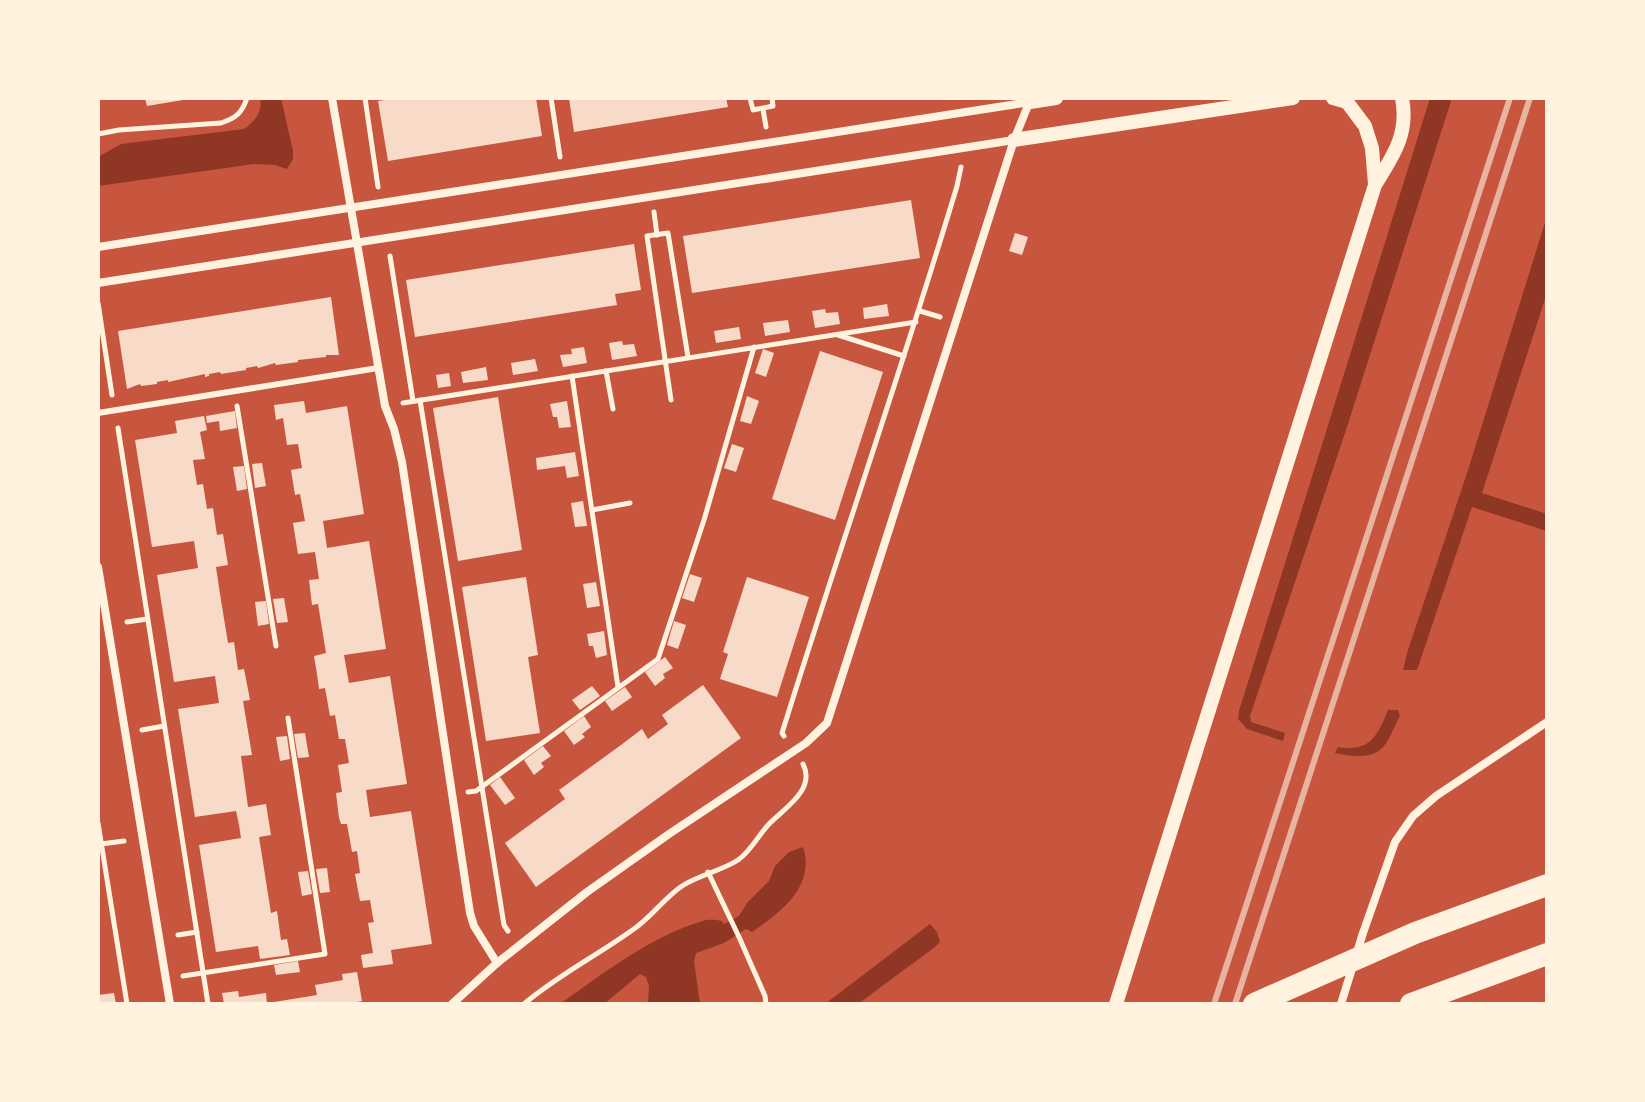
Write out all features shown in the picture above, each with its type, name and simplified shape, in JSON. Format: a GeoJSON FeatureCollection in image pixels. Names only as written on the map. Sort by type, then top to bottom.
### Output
{"type":"FeatureCollection","features":[{"type":"Feature","properties":{"kind":"highway"},"geometry":{"type":"LineString","coordinates":[[1254,1004],[1415,933],[1547,885]]}},
{"type":"Feature","properties":{"kind":"highway"},"geometry":{"type":"LineString","coordinates":[[1411,1004],[1547,954]]}},
{"type":"Feature","properties":{"kind":"street"},"geometry":{"type":"LineString","coordinates":[[332,98],[385,406],[402,462],[470,913],[474,926],[497,963]]}},
{"type":"Feature","properties":{"kind":"street"},"geometry":{"type":"LineString","coordinates":[[98,247],[1056,98]]}},
{"type":"Feature","properties":{"kind":"street"},"geometry":{"type":"LineString","coordinates":[[98,283],[1293,98]]}},
{"type":"Feature","properties":{"kind":"street"},"geometry":{"type":"LineString","coordinates":[[1116,1004],[1375,185],[1398,147],[1404,112],[1402,98]]}},
{"type":"Feature","properties":{"kind":"street"},"geometry":{"type":"LineString","coordinates":[[1344,99],[1365,126],[1372,148],[1375,185]]}},
{"type":"Feature","properties":{"kind":"street"},"geometry":{"type":"LineString","coordinates":[[452,1004],[497,963],[626,864],[814,737],[827,723],[1014,140],[1030,100]]}},
{"type":"Feature","properties":{"kind":"street"},"geometry":{"type":"LineString","coordinates":[[98,567],[100,594],[170,1004]]}},
{"type":"Feature","properties":{"kind":"street"},"geometry":{"type":"LineString","coordinates":[[1341,1004],[1395,842],[1403,829],[1436,796],[1547,722]]}},
{"type":"Feature","properties":{"kind":"lane"},"geometry":{"type":"LineString","coordinates":[[98,413],[378,368]]}},
{"type":"Feature","properties":{"kind":"path"},"geometry":{"type":"LineString","coordinates":[[98,134],[221,123],[243,111],[247,98]]}},
{"type":"Feature","properties":{"kind":"path"},"geometry":{"type":"LineString","coordinates":[[551,98],[562,174]]}},
{"type":"Feature","properties":{"kind":"path"},"geometry":{"type":"LineString","coordinates":[[750,98],[753,110],[773,106],[772,98]]}},
{"type":"Feature","properties":{"kind":"path"},"geometry":{"type":"LineString","coordinates":[[524,1004],[540,990],[634,929],[681,887],[736,861],[753,847],[769,825],[803,790],[807,777],[805,767],[782,733],[916,322],[965,149]]}},
{"type":"Feature","properties":{"kind":"path"},"geometry":{"type":"LineString","coordinates":[[671,400],[647,236],[668,233],[688,357]]}},
{"type":"Feature","properties":{"kind":"path"},"geometry":{"type":"LineString","coordinates":[[98,303],[208,1004]]}},
{"type":"Feature","properties":{"kind":"path"},"geometry":{"type":"LineString","coordinates":[[385,406],[916,322]]}},
{"type":"Feature","properties":{"kind":"path"},"geometry":{"type":"LineString","coordinates":[[834,334],[904,356]]}},
{"type":"Feature","properties":{"kind":"path"},"geometry":{"type":"LineString","coordinates":[[452,794],[476,791],[658,659],[704,520],[754,347]]}},
{"type":"Feature","properties":{"kind":"path"},"geometry":{"type":"LineString","coordinates":[[606,371],[613,409]]}},
{"type":"Feature","properties":{"kind":"path"},"geometry":{"type":"LineString","coordinates":[[572,376],[618,688]]}},
{"type":"Feature","properties":{"kind":"path"},"geometry":{"type":"LineString","coordinates":[[235,391],[276,646]]}},
{"type":"Feature","properties":{"kind":"path"},"geometry":{"type":"LineString","coordinates":[[420,400],[504,925],[517,947]]}},
{"type":"Feature","properties":{"kind":"path"},"geometry":{"type":"LineString","coordinates":[[592,510],[630,503]]}},
{"type":"Feature","properties":{"kind":"path"},"geometry":{"type":"LineString","coordinates":[[203,973],[325,954],[288,718]]}},
{"type":"Feature","properties":{"kind":"path"},"geometry":{"type":"LineString","coordinates":[[98,823],[127,1004]]}},
{"type":"Feature","properties":{"kind":"path"},"geometry":{"type":"LineString","coordinates":[[708,872],[766,1004]]}},
{"type":"Feature","properties":{"kind":"shaded area"},"geometry":{"type":"Polygon","coordinates":[[[260,98],[281,98],[293,151],[293,159],[287,169],[254,164],[98,186],[98,157],[121,144],[244,129],[257,116],[260,98]]]}},
{"type":"Feature","properties":{"kind":"shaded area"},"geometry":{"type":"Polygon","coordinates":[[[1430,98],[1452,98],[1347,427],[1250,716],[1251,722],[1285,733],[1283,741],[1247,729],[1238,719],[1239,711],[1430,98]]]}},
{"type":"Feature","properties":{"kind":"shaded area"},"geometry":{"type":"Polygon","coordinates":[[[1547,216],[1547,293],[1482,493],[1547,514],[1547,531],[1472,507],[1417,670],[1403,670],[1469,467],[1547,216]]]}},
{"type":"Feature","properties":{"kind":"shaded area"},"geometry":{"type":"Polygon","coordinates":[[[1388,710],[1398,710],[1400,716],[1380,750],[1364,756],[1335,753],[1338,747],[1365,745],[1376,735],[1388,710]]]}},
{"type":"Feature","properties":{"kind":"shaded area"},"geometry":{"type":"Polygon","coordinates":[[[803,847],[806,861],[804,874],[800,886],[784,907],[752,932],[746,929],[724,943],[696,953],[694,961],[700,1004],[648,1004],[649,986],[646,977],[640,974],[604,1004],[560,1004],[628,956],[665,936],[705,920],[722,921],[724,924],[739,916],[769,881],[775,866],[789,852],[803,847]]]}},
{"type":"Feature","properties":{"kind":"shaded area"},"geometry":{"type":"Polygon","coordinates":[[[930,924],[940,942],[935,947],[858,1004],[825,1004],[930,924]]]}},
{"type":"Feature","properties":{"kind":"building"},"geometry":{"type":"Polygon","coordinates":[[[145,98],[183,98],[183,100],[147,106],[145,98]]]}},
{"type":"Feature","properties":{"kind":"building"},"geometry":{"type":"Polygon","coordinates":[[[398,98],[536,98],[542,136],[388,161],[378,101],[398,98]]]}},
{"type":"Feature","properties":{"kind":"building"},"geometry":{"type":"Polygon","coordinates":[[[569,98],[726,98],[728,107],[574,132],[569,98]]]}},
{"type":"Feature","properties":{"kind":"building"},"geometry":{"type":"Polygon","coordinates":[[[911,200],[920,258],[692,293],[683,236],[911,200]]]}},
{"type":"Feature","properties":{"kind":"building"},"geometry":{"type":"Polygon","coordinates":[[[1015,233],[1028,237],[1022,255],[1009,251],[1015,233]]]}},
{"type":"Feature","properties":{"kind":"building"},"geometry":{"type":"Polygon","coordinates":[[[634,244],[641,290],[615,294],[617,305],[415,337],[406,280],[634,244]]]}},
{"type":"Feature","properties":{"kind":"building"},"geometry":{"type":"Polygon","coordinates":[[[331,297],[339,355],[157,384],[140,384],[127,389],[118,331],[331,297]]]}},
{"type":"Feature","properties":{"kind":"building"},"geometry":{"type":"Polygon","coordinates":[[[887,304],[889,316],[864,319],[863,308],[887,304]]]}},
{"type":"Feature","properties":{"kind":"building"},"geometry":{"type":"Polygon","coordinates":[[[825,309],[826,313],[838,312],[840,324],[815,328],[812,311],[825,309]]]}},
{"type":"Feature","properties":{"kind":"building"},"geometry":{"type":"Polygon","coordinates":[[[788,320],[790,332],[765,336],[763,323],[788,320]]]}},
{"type":"Feature","properties":{"kind":"building"},"geometry":{"type":"Polygon","coordinates":[[[739,327],[741,339],[716,343],[714,331],[739,327]]]}},
{"type":"Feature","properties":{"kind":"building"},"geometry":{"type":"Polygon","coordinates":[[[622,341],[623,345],[634,344],[637,356],[612,360],[609,343],[622,341]]]}},
{"type":"Feature","properties":{"kind":"building"},"geometry":{"type":"Polygon","coordinates":[[[584,347],[587,363],[563,367],[560,355],[572,354],[571,349],[584,347]]]}},
{"type":"Feature","properties":{"kind":"building"},"geometry":{"type":"Polygon","coordinates":[[[763,349],[774,353],[766,377],[755,373],[763,349]]]}},
{"type":"Feature","properties":{"kind":"building"},"geometry":{"type":"Polygon","coordinates":[[[820,351],[883,372],[835,520],[772,499],[820,351]]]}},
{"type":"Feature","properties":{"kind":"building"},"geometry":{"type":"Polygon","coordinates":[[[535,359],[538,371],[513,375],[511,363],[535,359]]]}},
{"type":"Feature","properties":{"kind":"building"},"geometry":{"type":"Polygon","coordinates":[[[486,367],[488,380],[463,383],[461,372],[486,367]]]}},
{"type":"Feature","properties":{"kind":"building"},"geometry":{"type":"Polygon","coordinates":[[[449,373],[451,386],[438,388],[436,375],[449,373]]]}},
{"type":"Feature","properties":{"kind":"building"},"geometry":{"type":"Polygon","coordinates":[[[747,396],[759,401],[751,424],[740,421],[747,396]]]}},
{"type":"Feature","properties":{"kind":"building"},"geometry":{"type":"Polygon","coordinates":[[[498,397],[522,550],[458,561],[433,408],[498,397]]]}},
{"type":"Feature","properties":{"kind":"building"},"geometry":{"type":"Polygon","coordinates":[[[304,401],[306,413],[347,406],[364,514],[323,521],[327,548],[369,541],[386,649],[344,655],[349,683],[390,676],[407,784],[366,790],[370,817],[411,811],[432,944],[391,950],[393,964],[363,968],[361,955],[373,953],[368,923],[374,922],[370,900],[360,901],[355,874],[360,873],[357,851],[352,852],[347,824],[341,824],[336,793],[342,792],[338,765],[349,763],[345,739],[339,739],[335,715],[330,716],[325,688],[319,689],[314,656],[326,653],[318,604],[312,605],[309,580],[319,579],[315,552],[298,554],[293,523],[305,521],[300,494],[295,495],[291,470],[302,468],[298,444],[287,445],[283,418],[276,420],[274,405],[304,401]]]}},
{"type":"Feature","properties":{"kind":"building"},"geometry":{"type":"Polygon","coordinates":[[[567,401],[571,427],[559,428],[550,404],[567,401]]]}},
{"type":"Feature","properties":{"kind":"building"},"geometry":{"type":"Polygon","coordinates":[[[235,411],[237,428],[220,431],[219,421],[207,423],[206,416],[235,411]]]}},
{"type":"Feature","properties":{"kind":"building"},"geometry":{"type":"Polygon","coordinates":[[[204,416],[207,430],[200,432],[205,459],[193,460],[197,485],[203,484],[207,509],[213,508],[217,535],[223,534],[228,565],[216,567],[220,594],[228,643],[234,642],[238,670],[244,669],[250,700],[243,701],[252,755],[241,756],[248,807],[266,804],[271,835],[259,837],[271,913],[277,911],[281,940],[287,939],[290,955],[260,959],[258,946],[216,952],[199,845],[241,838],[239,825],[236,811],[195,817],[178,709],[219,703],[215,676],[174,682],[157,575],[198,568],[194,541],[152,547],[135,440],[177,433],[175,421],[204,416]]]}},
{"type":"Feature","properties":{"kind":"building"},"geometry":{"type":"Polygon","coordinates":[[[732,444],[744,448],[736,472],[724,468],[732,444]]]}},
{"type":"Feature","properties":{"kind":"building"},"geometry":{"type":"Polygon","coordinates":[[[575,452],[579,476],[567,478],[565,466],[537,470],[536,458],[575,452]]]}},
{"type":"Feature","properties":{"kind":"building"},"geometry":{"type":"Polygon","coordinates":[[[262,463],[266,486],[255,488],[252,464],[262,463]]]}},
{"type":"Feature","properties":{"kind":"building"},"geometry":{"type":"Polygon","coordinates":[[[244,466],[247,489],[237,491],[233,467],[244,466]]]}},
{"type":"Feature","properties":{"kind":"building"},"geometry":{"type":"Polygon","coordinates":[[[583,501],[587,526],[575,527],[571,503],[583,501]]]}},
{"type":"Feature","properties":{"kind":"building"},"geometry":{"type":"Polygon","coordinates":[[[690,574],[702,578],[694,602],[682,598],[690,574]]]}},
{"type":"Feature","properties":{"kind":"building"},"geometry":{"type":"Polygon","coordinates":[[[526,577],[538,655],[528,657],[540,733],[486,741],[462,587],[526,577]]]}},
{"type":"Feature","properties":{"kind":"building"},"geometry":{"type":"Polygon","coordinates":[[[747,577],[809,597],[777,697],[720,679],[728,654],[723,652],[747,577]]]}},
{"type":"Feature","properties":{"kind":"building"},"geometry":{"type":"Polygon","coordinates":[[[596,582],[600,606],[587,608],[583,584],[596,582]]]}},
{"type":"Feature","properties":{"kind":"building"},"geometry":{"type":"Polygon","coordinates":[[[284,598],[288,622],[277,623],[273,599],[284,598]]]}},
{"type":"Feature","properties":{"kind":"building"},"geometry":{"type":"Polygon","coordinates":[[[266,601],[269,624],[258,626],[255,602],[266,601]]]}},
{"type":"Feature","properties":{"kind":"building"},"geometry":{"type":"Polygon","coordinates":[[[674,621],[686,625],[678,649],[667,645],[674,621]]]}},
{"type":"Feature","properties":{"kind":"building"},"geometry":{"type":"Polygon","coordinates":[[[604,631],[607,655],[596,658],[587,634],[604,631]]]}},
{"type":"Feature","properties":{"kind":"building"},"geometry":{"type":"Polygon","coordinates":[[[665,657],[673,668],[663,674],[665,678],[655,686],[645,672],[665,657]]]}},
{"type":"Feature","properties":{"kind":"building"},"geometry":{"type":"Polygon","coordinates":[[[703,685],[741,738],[536,887],[505,843],[565,799],[559,790],[642,729],[648,739],[668,724],[662,715],[703,685]]]}},
{"type":"Feature","properties":{"kind":"building"},"geometry":{"type":"Polygon","coordinates":[[[592,686],[600,696],[580,710],[572,700],[592,686]]]}},
{"type":"Feature","properties":{"kind":"building"},"geometry":{"type":"Polygon","coordinates":[[[625,687],[632,697],[612,711],[605,701],[625,687]]]}},
{"type":"Feature","properties":{"kind":"building"},"geometry":{"type":"Polygon","coordinates":[[[584,716],[591,727],[582,734],[585,737],[574,745],[564,731],[584,716]]]}},
{"type":"Feature","properties":{"kind":"building"},"geometry":{"type":"Polygon","coordinates":[[[305,733],[309,757],[298,758],[294,734],[305,733]]]}},
{"type":"Feature","properties":{"kind":"building"},"geometry":{"type":"Polygon","coordinates":[[[287,736],[290,759],[280,761],[276,737],[287,736]]]}},
{"type":"Feature","properties":{"kind":"building"},"geometry":{"type":"Polygon","coordinates":[[[543,746],[551,756],[541,763],[544,767],[534,775],[524,760],[543,746]]]}},
{"type":"Feature","properties":{"kind":"building"},"geometry":{"type":"Polygon","coordinates":[[[500,777],[515,798],[505,805],[490,785],[500,777]]]}},
{"type":"Feature","properties":{"kind":"building"},"geometry":{"type":"Polygon","coordinates":[[[327,868],[330,892],[320,893],[316,869],[327,868]]]}},
{"type":"Feature","properties":{"kind":"building"},"geometry":{"type":"Polygon","coordinates":[[[308,871],[312,894],[302,896],[298,872],[308,871]]]}},
{"type":"Feature","properties":{"kind":"building"},"geometry":{"type":"Polygon","coordinates":[[[298,961],[300,972],[276,975],[274,965],[298,961]]]}},
{"type":"Feature","properties":{"kind":"building"},"geometry":{"type":"Polygon","coordinates":[[[357,972],[362,1001],[348,1004],[274,1002],[317,995],[315,985],[343,980],[342,974],[357,972]]]}},
{"type":"Feature","properties":{"kind":"building"},"geometry":{"type":"Polygon","coordinates":[[[238,991],[239,997],[266,993],[267,1004],[224,1004],[222,993],[238,991]]]}},
{"type":"Feature","properties":{"kind":"building"},"geometry":{"type":"Polygon","coordinates":[[[114,993],[116,1004],[98,1004],[98,995],[114,993]]]}},
{"type":"Feature","properties":{"kind":"railway"},"geometry":{"type":"LineString","coordinates":[[1214,1004],[1510,98]]}},
{"type":"Feature","properties":{"kind":"railway"},"geometry":{"type":"LineString","coordinates":[[1235,1004],[1530,98]]}}]}
